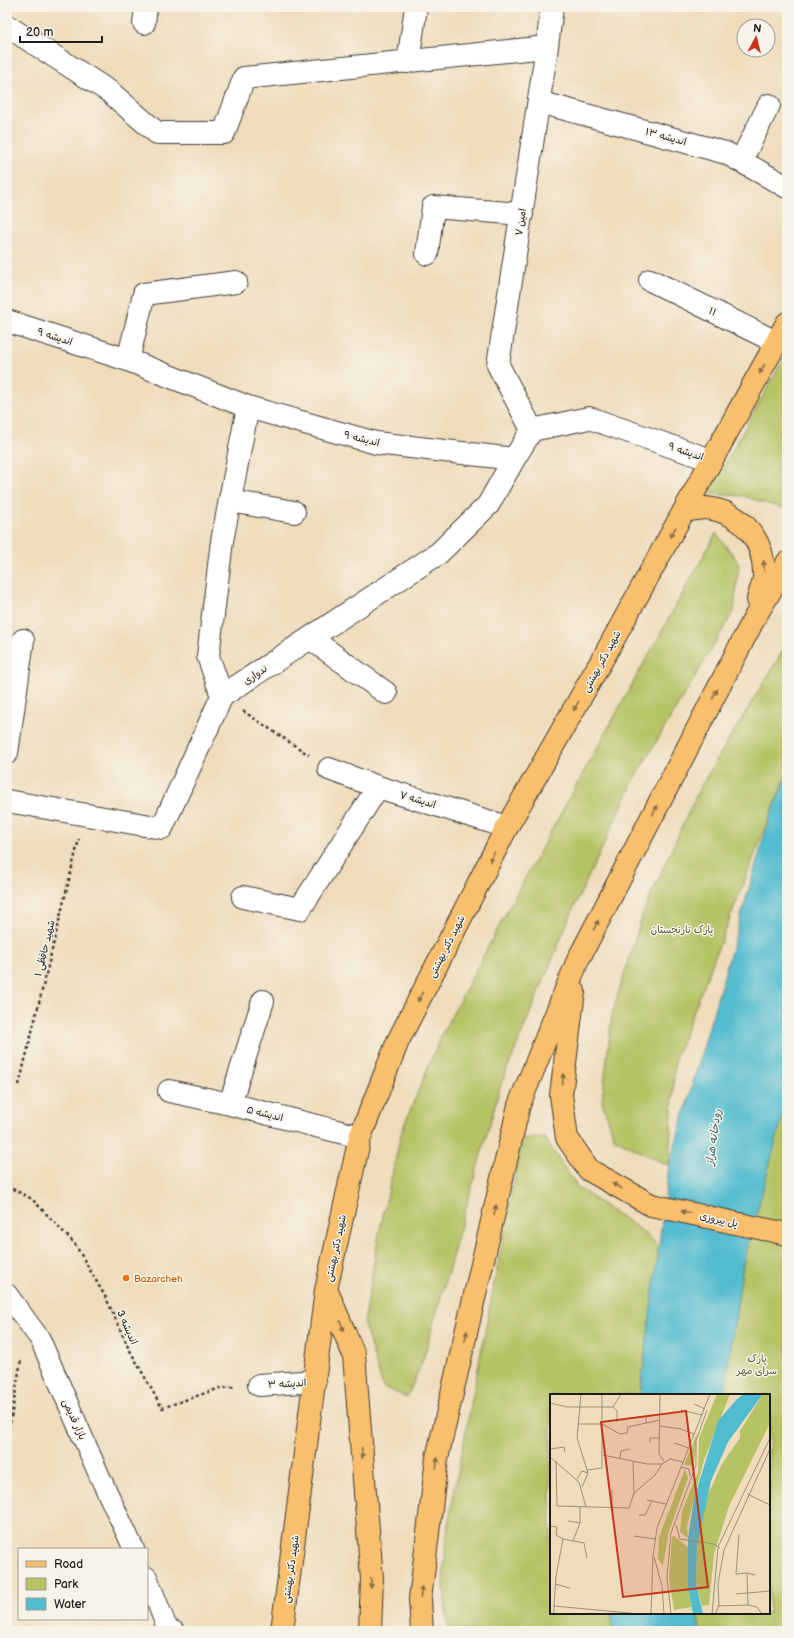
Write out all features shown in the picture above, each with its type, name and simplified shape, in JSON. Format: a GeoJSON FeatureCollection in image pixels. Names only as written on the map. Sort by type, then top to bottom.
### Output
{"type":"FeatureCollection","features":[{"type":"Feature","properties":{"kind":"main road","name":"شهید دکتر بهشتی"},"geometry":{"type":"LineString","coordinates":[[282,1631],[326,1290],[360,1137],[398,1041],[507,827],[607,651],[787,323]]}},
{"type":"Feature","properties":{"kind":"main road"},"geometry":{"type":"LineString","coordinates":[[684,511],[704,508],[725,512],[742,523],[756,538],[763,557],[764,578],[758,598],[755,617]]}},
{"type":"Feature","properties":{"kind":"main road"},"geometry":{"type":"LineString","coordinates":[[422,1631],[420,1600],[437,1458],[519,1105],[578,960],[755,617],[787,563]]}},
{"type":"Feature","properties":{"kind":"main road","name":"پل پیروزی"},"geometry":{"type":"LineString","coordinates":[[578,960],[561,1095],[567,1138],[589,1170],[651,1205],[787,1234]]}},
{"type":"Feature","properties":{"kind":"main road"},"geometry":{"type":"LineString","coordinates":[[326,1290],[354,1355],[372,1579],[370,1631]]}},
{"type":"Feature","properties":{"kind":"street"},"geometry":{"type":"LineString","coordinates":[[11,7],[7,25],[110,92],[158,133],[224,133],[244,78],[547,47]]}},
{"type":"Feature","properties":{"kind":"street"},"geometry":{"type":"LineString","coordinates":[[408,62],[416,7]]}},
{"type":"Feature","properties":{"kind":"street","name":"امین ۷"},"geometry":{"type":"LineString","coordinates":[[532,430],[498,365],[539,102],[552,7]]}},
{"type":"Feature","properties":{"kind":"street","name":"اندیشه ۱۳"},"geometry":{"type":"LineString","coordinates":[[539,102],[726,153],[787,187]]}},
{"type":"Feature","properties":{"kind":"street"},"geometry":{"type":"LineString","coordinates":[[741,161],[769,105]]}},
{"type":"Feature","properties":{"kind":"street"},"geometry":{"type":"LineString","coordinates":[[428,254],[433,207],[522,214]]}},
{"type":"Feature","properties":{"kind":"street","name":"۱۱"},"geometry":{"type":"LineString","coordinates":[[650,280],[776,342]]}},
{"type":"Feature","properties":{"kind":"street"},"geometry":{"type":"LineString","coordinates":[[128,360],[144,294],[236,282]]}},
{"type":"Feature","properties":{"kind":"street","name":"اندیشه ۹"},"geometry":{"type":"LineString","coordinates":[[7,321],[128,360],[248,407],[376,443],[514,459]]}},
{"type":"Feature","properties":{"kind":"street"},"geometry":{"type":"LineString","coordinates":[[7,801],[162,828],[222,696],[208,656],[222,541],[248,407]]}},
{"type":"Feature","properties":{"kind":"street","name":"اندیشه ۹"},"geometry":{"type":"LineString","coordinates":[[532,430],[588,418],[711,460]]}},
{"type":"Feature","properties":{"kind":"street"},"geometry":{"type":"LineString","coordinates":[[514,459],[532,430]]}},
{"type":"Feature","properties":{"kind":"street","name":"ندواری"},"geometry":{"type":"LineString","coordinates":[[222,696],[439,553],[488,505],[514,459]]}},
{"type":"Feature","properties":{"kind":"street"},"geometry":{"type":"LineString","coordinates":[[230,500],[294,512]]}},
{"type":"Feature","properties":{"kind":"street"},"geometry":{"type":"LineString","coordinates":[[310,638],[386,693]]}},
{"type":"Feature","properties":{"kind":"street"},"geometry":{"type":"LineString","coordinates":[[7,753],[23,640]]}},
{"type":"Feature","properties":{"kind":"street","name":"اندیشه ۷"},"geometry":{"type":"LineString","coordinates":[[329,769],[378,787],[507,827]]}},
{"type":"Feature","properties":{"kind":"street"},"geometry":{"type":"LineString","coordinates":[[243,897],[300,909],[378,787]]}},
{"type":"Feature","properties":{"kind":"street"},"geometry":{"type":"LineString","coordinates":[[230,1104],[263,1001]]}},
{"type":"Feature","properties":{"kind":"street","name":"اندیشه ۵"},"geometry":{"type":"LineString","coordinates":[[169,1092],[230,1104],[360,1137]]}},
{"type":"Feature","properties":{"kind":"street","name":"بازار قدیمی"},"geometry":{"type":"LineString","coordinates":[[7,1294],[40,1339],[100,1477],[134,1548]]}},
{"type":"Feature","properties":{"kind":"street","name":"اندیشه ۳"},"geometry":{"type":"LineString","coordinates":[[259,1385],[314,1381]]}},
{"type":"Feature","properties":{"kind":"street"},"geometry":{"type":"LineString","coordinates":[[148,1580],[168,1630],[174,1631]]}},
{"type":"Feature","properties":{"kind":"path"},"geometry":{"type":"LineString","coordinates":[[222,696],[329,769]]}},
{"type":"Feature","properties":{"kind":"path","name":"شهید حافظی ۱"},"geometry":{"type":"LineString","coordinates":[[19,1085],[85,814]]}},
{"type":"Feature","properties":{"kind":"path","name":"اندیشه 3"},"geometry":{"type":"LineString","coordinates":[[7,1186],[32,1200],[75,1244],[106,1298],[128,1347],[162,1408],[220,1388],[259,1385]]}},
{"type":"Feature","properties":{"kind":"path"},"geometry":{"type":"LineString","coordinates":[[7,1442],[21,1359]]}},
{"type":"Feature","properties":{"kind":"green space"},"geometry":{"type":"Polygon","coordinates":[[[787,353],[787,509],[744,496],[708,494],[787,353]]]}},
{"type":"Feature","properties":{"kind":"green space"},"geometry":{"type":"Polygon","coordinates":[[[716,533],[739,563],[734,611],[636,776],[571,914],[501,1084],[423,1360],[407,1397],[383,1387],[364,1324],[378,1238],[402,1130],[441,1036],[515,896],[716,533]]]}},
{"type":"Feature","properties":{"kind":"green space","name":"پارک نارنجستان"},"geometry":{"type":"Polygon","coordinates":[[[787,644],[787,772],[675,1059],[669,1166],[615,1139],[602,1102],[612,1014],[643,913],[699,789],[787,644]]]}},
{"type":"Feature","properties":{"kind":"green space","name":"پارک سرای مهر"},"geometry":{"type":"Polygon","coordinates":[[[787,1079],[787,1631],[700,1631],[697,1614],[770,1614],[770,1394],[722,1394],[743,1264],[787,1079]]]}},
{"type":"Feature","properties":{"kind":"green space"},"geometry":{"type":"Polygon","coordinates":[[[545,1138],[578,1188],[641,1230],[659,1247],[640,1394],[550,1394],[550,1614],[616,1614],[616,1631],[448,1631],[443,1578],[448,1524],[522,1139],[545,1138]]]}},
{"type":"Feature","properties":{"kind":"water","name":"رودخانه هراز"},"geometry":{"type":"Polygon","coordinates":[[[787,777],[787,1100],[743,1264],[724,1394],[640,1394],[669,1166],[770,816],[787,777]]]}},
{"type":"Feature","properties":{"kind":"water"},"geometry":{"type":"Polygon","coordinates":[[[612,1614],[697,1614],[700,1631],[612,1631],[612,1614]]]}},
{"type":"Feature","properties":{"kind":"place","name":"Bazarcheh"},"geometry":{"type":"Point","coordinates":[126,1278]}}]}
